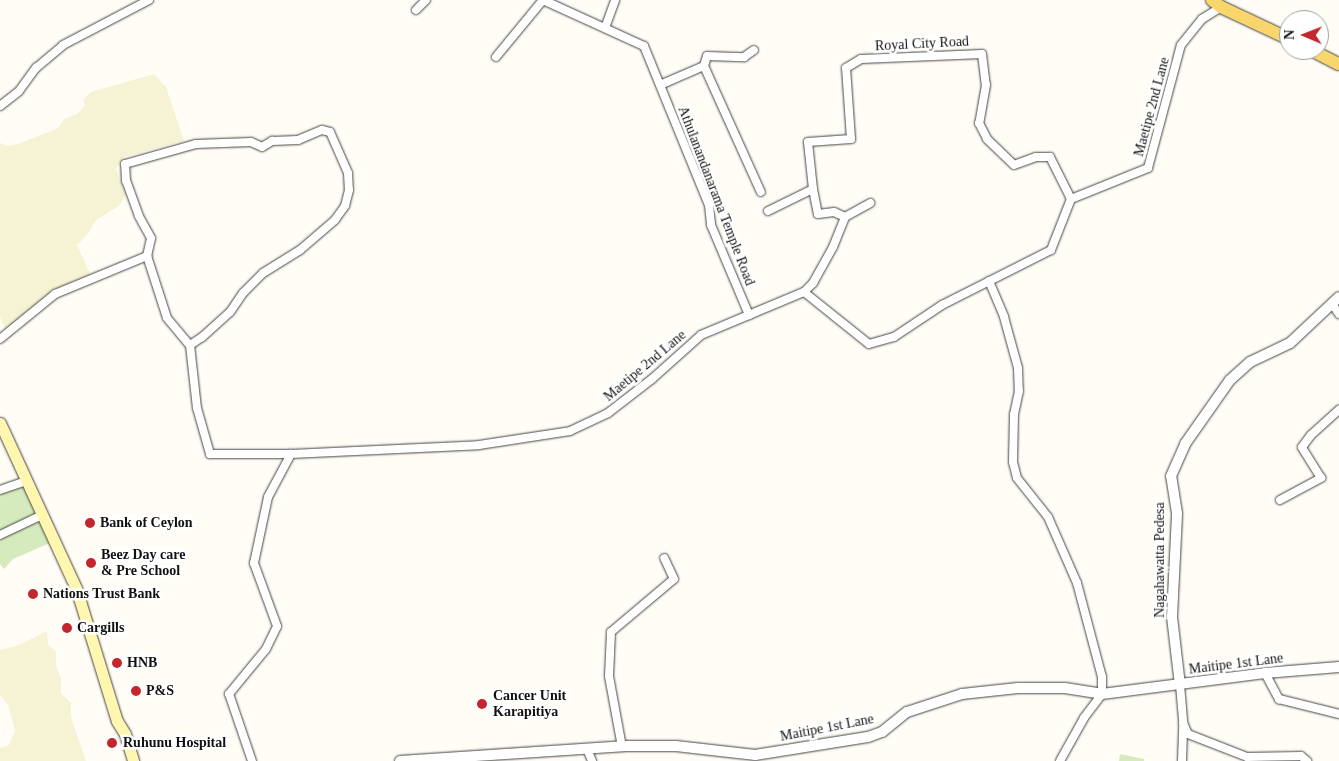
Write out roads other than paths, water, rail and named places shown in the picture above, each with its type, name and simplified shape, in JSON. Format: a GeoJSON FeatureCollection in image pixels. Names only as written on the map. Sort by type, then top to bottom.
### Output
{"type":"FeatureCollection","features":[{"type":"Feature","properties":{"kind":"main road"},"geometry":{"type":"LineString","coordinates":[[1216,4],[1279,34]]}},
{"type":"Feature","properties":{"kind":"main road"},"geometry":{"type":"LineString","coordinates":[[0,423],[42,515],[56,540],[76,588],[117,721],[125,734],[133,761]]}},
{"type":"Feature","properties":{"kind":"street"},"geometry":{"type":"LineString","coordinates":[[0,106],[19,91],[36,68],[63,45],[149,0]]}},
{"type":"Feature","properties":{"kind":"street"},"geometry":{"type":"LineString","coordinates":[[416,10],[426,0]]}},
{"type":"Feature","properties":{"kind":"street","name":"Athulanandanarama Temple Road"},"geometry":{"type":"LineString","coordinates":[[496,58],[543,0],[644,46],[709,205],[711,225],[750,314]]}},
{"type":"Feature","properties":{"kind":"street"},"geometry":{"type":"LineString","coordinates":[[605,28],[615,0]]}},
{"type":"Feature","properties":{"kind":"street","name":"Maetipe 2nd Lane"},"geometry":{"type":"LineString","coordinates":[[1071,199],[1148,168],[1181,45],[1216,4]]}},
{"type":"Feature","properties":{"kind":"street"},"geometry":{"type":"LineString","coordinates":[[660,85],[704,66],[708,56],[744,57],[754,50]]}},
{"type":"Feature","properties":{"kind":"street","name":"Royal City Road"},"geometry":{"type":"LineString","coordinates":[[813,189],[808,142],[851,139],[846,68],[861,59],[982,54],[986,85],[979,123],[987,139],[1014,165],[1036,157],[1050,157],[1071,199]]}},
{"type":"Feature","properties":{"kind":"street"},"geometry":{"type":"LineString","coordinates":[[704,66],[761,192]]}},
{"type":"Feature","properties":{"kind":"street"},"geometry":{"type":"LineString","coordinates":[[322,130],[330,132],[348,173],[349,190],[345,206],[335,220],[300,250],[263,273],[243,293],[230,312],[190,345],[167,318],[147,256],[151,238],[139,216],[129,190],[125,164],[196,144],[251,142],[262,147],[272,141],[298,140],[322,130]]}},
{"type":"Feature","properties":{"kind":"street"},"geometry":{"type":"LineString","coordinates":[[768,211],[813,189],[818,214],[834,212],[846,217]]}},
{"type":"Feature","properties":{"kind":"street"},"geometry":{"type":"LineString","coordinates":[[870,203],[846,217],[833,247],[813,283],[804,292],[869,344],[894,337],[942,305],[1051,250],[1071,199]]}},
{"type":"Feature","properties":{"kind":"street"},"geometry":{"type":"LineString","coordinates":[[726,251],[750,314]]}},
{"type":"Feature","properties":{"kind":"street"},"geometry":{"type":"LineString","coordinates":[[0,339],[55,294],[147,256]]}},
{"type":"Feature","properties":{"kind":"street"},"geometry":{"type":"LineString","coordinates":[[989,281],[1004,317],[1018,368],[1019,391],[1014,414],[1012,462],[1017,478],[1048,517],[1078,583],[1102,677],[1102,694],[1084,718],[1060,761]]}},
{"type":"Feature","properties":{"kind":"street","name":"Maetipe 2nd Lane"},"geometry":{"type":"LineString","coordinates":[[190,345],[197,408],[210,454],[291,454],[480,445],[570,431],[608,413],[652,379],[701,335],[804,292]]}},
{"type":"Feature","properties":{"kind":"street","name":"Nagahawatta Pedesa"},"geometry":{"type":"LineString","coordinates":[[1180,685],[1172,617],[1177,513],[1171,476],[1184,444],[1230,380],[1250,362],[1290,343],[1337,305]]}},
{"type":"Feature","properties":{"kind":"street"},"geometry":{"type":"LineString","coordinates":[[1280,500],[1321,478],[1302,447],[1311,435],[1339,410]]}},
{"type":"Feature","properties":{"kind":"street"},"geometry":{"type":"LineString","coordinates":[[252,761],[229,694],[266,649],[277,626],[254,563],[268,498],[291,454]]}},
{"type":"Feature","properties":{"kind":"street"},"geometry":{"type":"LineString","coordinates":[[0,490],[26,481]]}},
{"type":"Feature","properties":{"kind":"street"},"geometry":{"type":"LineString","coordinates":[[0,535],[42,515]]}},
{"type":"Feature","properties":{"kind":"street"},"geometry":{"type":"LineString","coordinates":[[622,747],[609,676],[611,632],[674,579],[664,558]]}},
{"type":"Feature","properties":{"kind":"street","name":"Maitipe 1st Lane"},"geometry":{"type":"LineString","coordinates":[[400,761],[622,747],[676,746],[753,759],[868,737],[882,732],[907,712],[962,694],[1018,688],[1065,688],[1102,694],[1264,673],[1339,667]]}},
{"type":"Feature","properties":{"kind":"street"},"geometry":{"type":"LineString","coordinates":[[1264,673],[1279,699],[1339,714]]}},
{"type":"Feature","properties":{"kind":"street"},"geometry":{"type":"LineString","coordinates":[[1180,685],[1183,723],[1182,761]]}},
{"type":"Feature","properties":{"kind":"street"},"geometry":{"type":"LineString","coordinates":[[1183,723],[1188,734],[1247,757],[1302,756],[1307,761]]}},
{"type":"Feature","properties":{"kind":"street"},"geometry":{"type":"LineString","coordinates":[[587,749],[592,761]]}},
{"type":"Feature","properties":{"kind":"place","name":"Bank of Ceylon"},"geometry":{"type":"Point","coordinates":[90,523]}},
{"type":"Feature","properties":{"kind":"place","name":"Beez Day care & Pre School"},"geometry":{"type":"Point","coordinates":[91,563]}},
{"type":"Feature","properties":{"kind":"place","name":"Nations Trust Bank"},"geometry":{"type":"Point","coordinates":[33,594]}},
{"type":"Feature","properties":{"kind":"place","name":"Cargills"},"geometry":{"type":"Point","coordinates":[67,628]}},
{"type":"Feature","properties":{"kind":"place","name":"HNB"},"geometry":{"type":"Point","coordinates":[117,663]}},
{"type":"Feature","properties":{"kind":"place","name":"P&S"},"geometry":{"type":"Point","coordinates":[136,691]}},
{"type":"Feature","properties":{"kind":"place","name":"Cancer Unit Karapitiya"},"geometry":{"type":"Point","coordinates":[482,704]}},
{"type":"Feature","properties":{"kind":"place","name":"Ruhunu Hospital"},"geometry":{"type":"Point","coordinates":[112,743]}}]}
